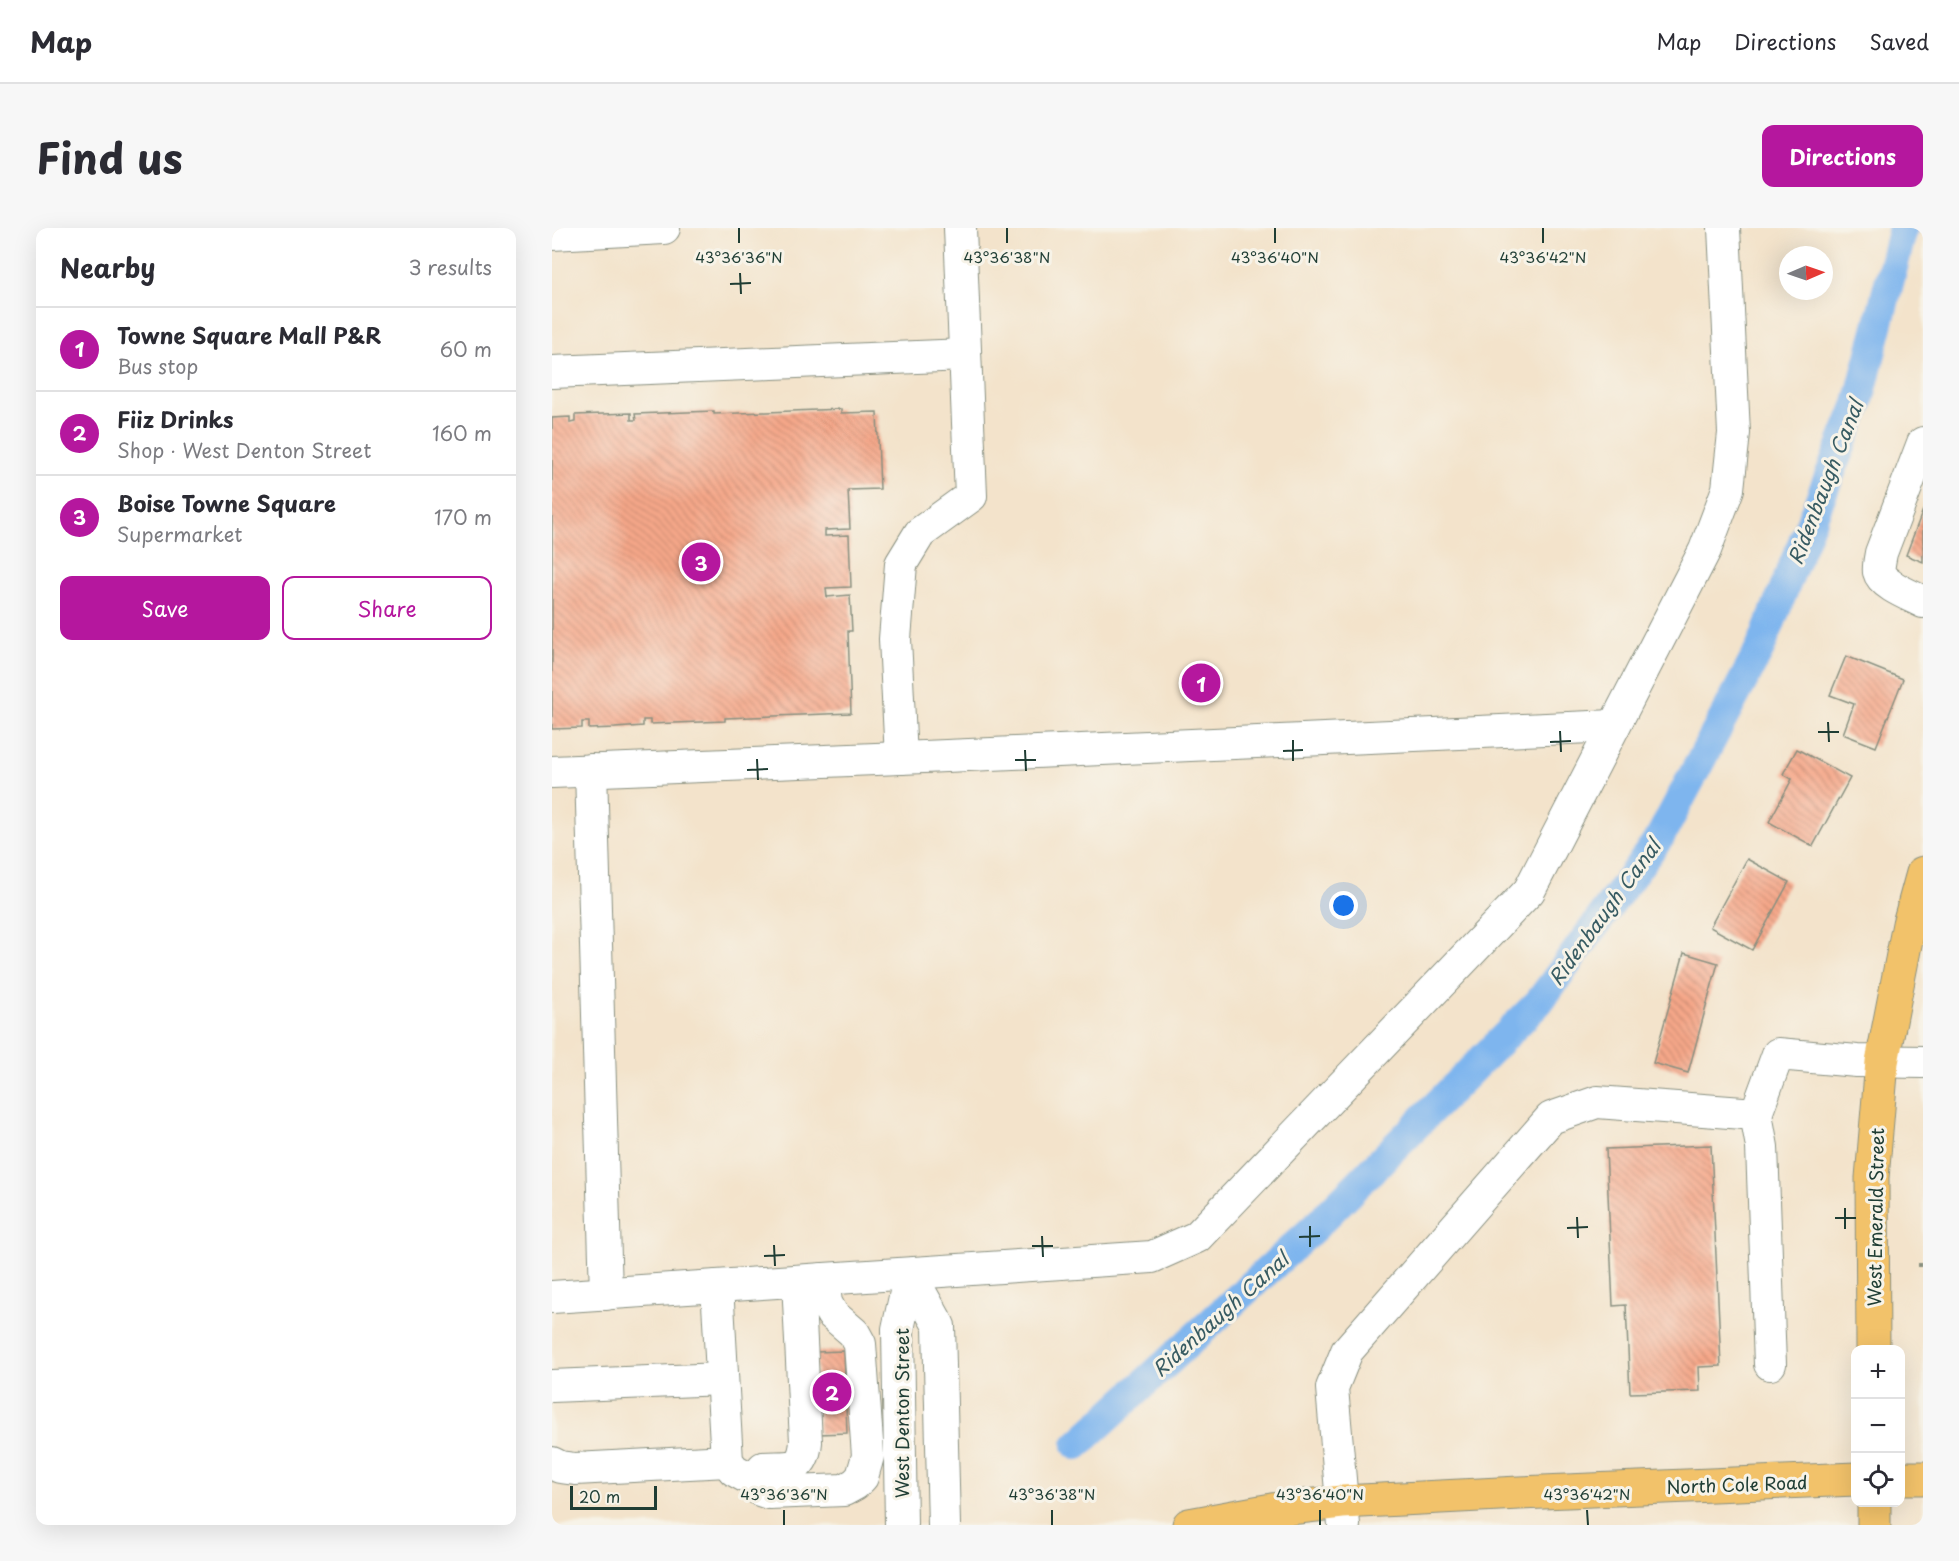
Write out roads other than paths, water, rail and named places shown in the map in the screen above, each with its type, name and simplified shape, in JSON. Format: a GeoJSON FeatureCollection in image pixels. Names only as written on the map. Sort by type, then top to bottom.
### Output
{"type":"FeatureCollection","features":[{"type":"Feature","properties":{"kind":"main road","name":"West Emerald Street"},"geometry":{"type":"LineString","coordinates":[[1874,1345],[1872,1178],[1882,1062],[1916,926],[1923,873]]}},
{"type":"Feature","properties":{"kind":"main road"},"geometry":{"type":"LineString","coordinates":[[1905,1478],[1923,1478]]}},
{"type":"Feature","properties":{"kind":"main road","name":"North Cole Road"},"geometry":{"type":"LineString","coordinates":[[1189,1525],[1272,1510],[1343,1514],[1520,1493],[1851,1479]]}},
{"type":"Feature","properties":{"kind":"main road"},"geometry":{"type":"LineString","coordinates":[[1874,1507],[1874,1525]]}},
{"type":"Feature","properties":{"kind":"street"},"geometry":{"type":"LineString","coordinates":[[552,234],[664,228]]}},
{"type":"Feature","properties":{"kind":"street"},"geometry":{"type":"LineString","coordinates":[[901,758],[895,639],[901,564],[920,533],[971,496],[960,228]]}},
{"type":"Feature","properties":{"kind":"street"},"geometry":{"type":"LineString","coordinates":[[552,1297],[1152,1257],[1197,1237],[1529,891],[1704,550],[1728,489],[1734,432],[1724,228]]}},
{"type":"Feature","properties":{"kind":"street"},"geometry":{"type":"LineString","coordinates":[[552,372],[965,355]]}},
{"type":"Feature","properties":{"kind":"street"},"geometry":{"type":"LineString","coordinates":[[1923,443],[1881,553],[1878,571],[1882,579],[1903,593],[1923,602]]}},
{"type":"Feature","properties":{"kind":"street"},"geometry":{"type":"LineString","coordinates":[[552,772],[1614,726]]}},
{"type":"Feature","properties":{"kind":"street"},"geometry":{"type":"LineString","coordinates":[[591,770],[606,1294]]}},
{"type":"Feature","properties":{"kind":"street"},"geometry":{"type":"LineString","coordinates":[[1770,1364],[1761,1147],[1756,1114],[1778,1054],[1882,1062],[1923,1062]]}},
{"type":"Feature","properties":{"kind":"street"},"geometry":{"type":"LineString","coordinates":[[1343,1514],[1332,1388],[1347,1351],[1551,1118],[1597,1102],[1756,1114]]}},
{"type":"Feature","properties":{"kind":"street","name":"West Denton Street"},"geometry":{"type":"LineString","coordinates":[[902,1525],[898,1329],[909,1274]]}},
{"type":"Feature","properties":{"kind":"street","name":"West Denton Street"},"geometry":{"type":"LineString","coordinates":[[909,1274],[939,1326],[944,1525]]}},
{"type":"Feature","properties":{"kind":"street"},"geometry":{"type":"LineString","coordinates":[[811,1280],[832,1314],[854,1333],[860,1344],[868,1456],[862,1477],[844,1490],[769,1492],[760,1490],[756,1482],[756,1475],[763,1468],[796,1466],[805,1454],[811,1280]]}},
{"type":"Feature","properties":{"kind":"street"},"geometry":{"type":"LineString","coordinates":[[717,1286],[727,1461],[734,1470],[756,1482]]}},
{"type":"Feature","properties":{"kind":"street"},"geometry":{"type":"LineString","coordinates":[[552,1386],[722,1379]]}},
{"type":"Feature","properties":{"kind":"street"},"geometry":{"type":"LineString","coordinates":[[552,1463],[560,1467],[575,1469],[727,1461]]}},
{"type":"Feature","properties":{"kind":"waterway","name":"Ridenbaugh Canal"},"geometry":{"type":"LineString","coordinates":[[1077,1445],[1315,1227],[1539,1002],[1660,837],[1760,649],[1858,404],[1903,228]]}},
{"type":"Feature","properties":{"kind":"place","name":"Boise Towne Square"},"geometry":{"type":"Point","coordinates":[701,562]}},
{"type":"Feature","properties":{"kind":"place","name":"Towne Square Mall P&R"},"geometry":{"type":"Point","coordinates":[1201,683]}},
{"type":"Feature","properties":{"kind":"place","name":"Fiiz Drinks"},"geometry":{"type":"Point","coordinates":[832,1392]}}]}
